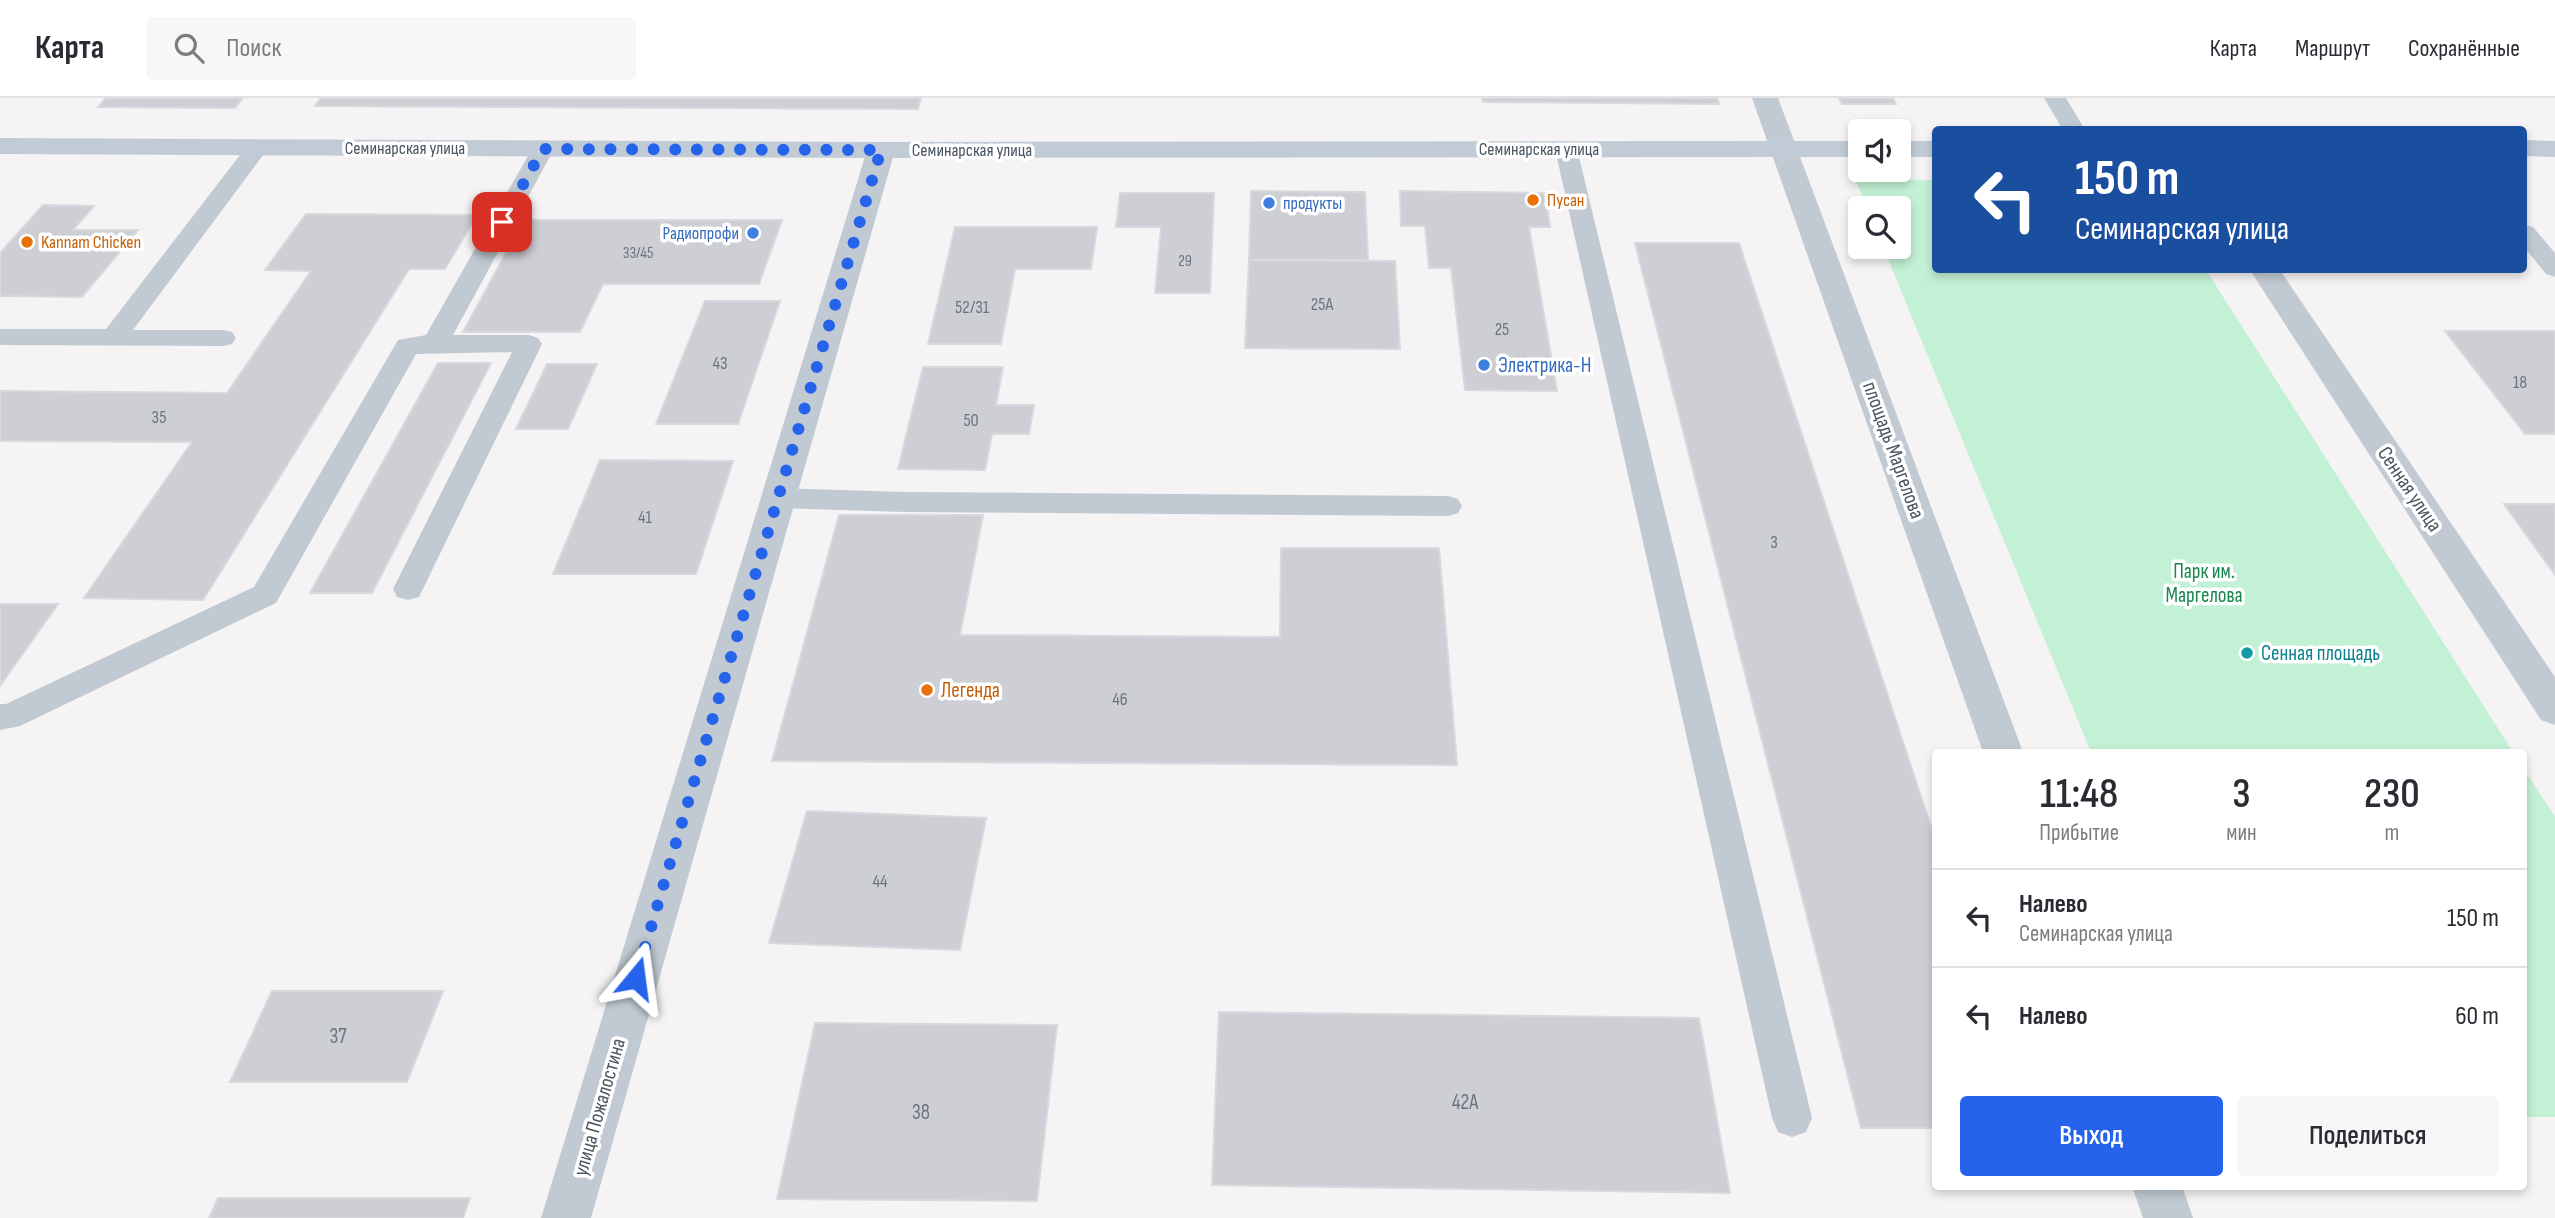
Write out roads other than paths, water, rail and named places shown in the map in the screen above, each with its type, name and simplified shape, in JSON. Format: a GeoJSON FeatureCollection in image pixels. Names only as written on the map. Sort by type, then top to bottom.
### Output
{"type":"FeatureCollection","features":[{"type":"Feature","properties":{"kind":"main road","name":"Семинарская улица"},"geometry":{"type":"LineString","coordinates":[[0,146],[881,150],[1848,149]]}},
{"type":"Feature","properties":{"kind":"main road"},"geometry":{"type":"LineString","coordinates":[[2527,148],[2555,149]]}},
{"type":"Feature","properties":{"kind":"main road"},"geometry":{"type":"LineString","coordinates":[[1911,149],[1932,149]]}},
{"type":"Feature","properties":{"kind":"street"},"geometry":{"type":"LineString","coordinates":[[1765,98],[1785,149]]}},
{"type":"Feature","properties":{"kind":"street","name":"площадь Маргелова"},"geometry":{"type":"LineString","coordinates":[[1785,149],[2002,749]]}},
{"type":"Feature","properties":{"kind":"street","name":"улица Пожалостина"},"geometry":{"type":"LineString","coordinates":[[566,1218],[881,150]]}},
{"type":"Feature","properties":{"kind":"street","name":"Сенная улица"},"geometry":{"type":"LineString","coordinates":[[2267,273],[2551,696]]}},
{"type":"Feature","properties":{"kind":"street"},"geometry":{"type":"LineString","coordinates":[[2158,1190],[2168,1218]]}},
{"type":"Feature","properties":{"kind":"lane"},"geometry":{"type":"LineString","coordinates":[[2055,98],[2072,126]]}},
{"type":"Feature","properties":{"kind":"lane"},"geometry":{"type":"LineString","coordinates":[[113,338],[258,148]]}},
{"type":"Feature","properties":{"kind":"lane"},"geometry":{"type":"LineString","coordinates":[[435,343],[543,149]]}},
{"type":"Feature","properties":{"kind":"lane"},"geometry":{"type":"LineString","coordinates":[[1566,149],[1792,1118]]}},
{"type":"Feature","properties":{"kind":"lane"},"geometry":{"type":"LineString","coordinates":[[2527,236],[2555,269]]}},
{"type":"Feature","properties":{"kind":"lane"},"geometry":{"type":"LineString","coordinates":[[0,337],[223,338]]}},
{"type":"Feature","properties":{"kind":"lane"},"geometry":{"type":"LineString","coordinates":[[0,717],[9,717],[265,595],[407,346],[435,343],[529,344],[408,589]]}},
{"type":"Feature","properties":{"kind":"lane"},"geometry":{"type":"LineString","coordinates":[[777,498],[933,502],[1448,506]]}},
{"type":"Feature","properties":{"kind":"place","name":"Пусан"},"geometry":{"type":"Point","coordinates":[1533,200]}},
{"type":"Feature","properties":{"kind":"place","name":"продукты"},"geometry":{"type":"Point","coordinates":[1269,203]}},
{"type":"Feature","properties":{"kind":"place","name":"Радиопрофи"},"geometry":{"type":"Point","coordinates":[753,233]}},
{"type":"Feature","properties":{"kind":"place","name":"Kannam Chicken"},"geometry":{"type":"Point","coordinates":[27,242]}},
{"type":"Feature","properties":{"kind":"place","name":"Электрика-Н"},"geometry":{"type":"Point","coordinates":[1484,365]}},
{"type":"Feature","properties":{"kind":"place","name":"Сенная площадь"},"geometry":{"type":"Point","coordinates":[2247,653]}},
{"type":"Feature","properties":{"kind":"place","name":"Легенда"},"geometry":{"type":"Point","coordinates":[927,690]}},
{"type":"Feature","properties":{"kind":"park label","name":"Парк им. Маргелова"},"geometry":{"type":"Point","coordinates":[2204,583]}}]}
